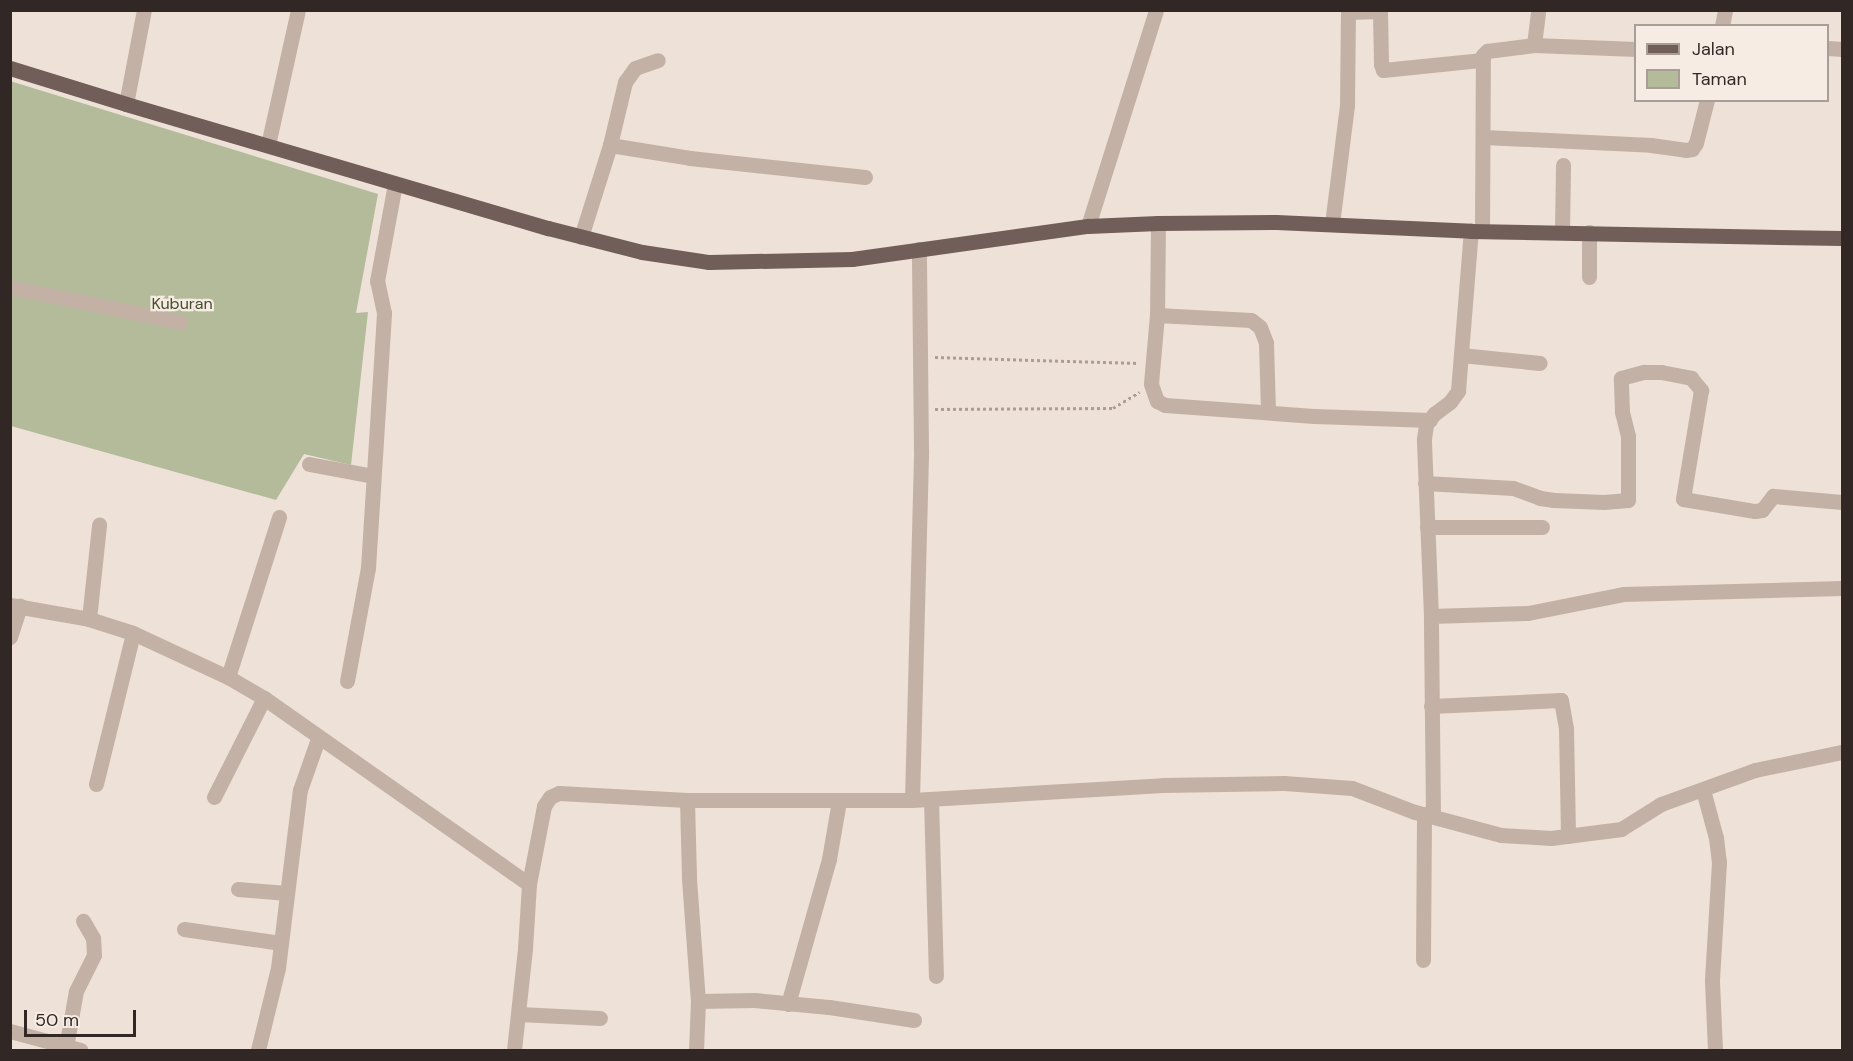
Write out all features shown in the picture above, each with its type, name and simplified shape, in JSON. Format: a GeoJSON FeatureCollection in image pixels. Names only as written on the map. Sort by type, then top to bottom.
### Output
{"type":"FeatureCollection","features":[{"type":"Feature","properties":{"kind":"main road"},"geometry":{"type":"LineString","coordinates":[[10,68],[394,184],[581,237],[670,258],[729,262],[852,259],[1088,226],[1158,223],[1332,224],[1477,230],[1842,238]]}},
{"type":"Feature","properties":{"kind":"street"},"geometry":{"type":"LineString","coordinates":[[126,104],[144,10]]}},
{"type":"Feature","properties":{"kind":"street"},"geometry":{"type":"LineString","coordinates":[[268,145],[298,10]]}},
{"type":"Feature","properties":{"kind":"street"},"geometry":{"type":"LineString","coordinates":[[1088,226],[1156,10]]}},
{"type":"Feature","properties":{"kind":"street"},"geometry":{"type":"LineString","coordinates":[[1534,45],[1538,10]]}},
{"type":"Feature","properties":{"kind":"street"},"geometry":{"type":"LineString","coordinates":[[1332,224],[1347,105],[1348,11],[1380,11],[1383,70],[1482,60]]}},
{"type":"Feature","properties":{"kind":"street"},"geometry":{"type":"LineString","coordinates":[[1423,960],[1431,706],[1431,616],[1424,439],[1430,420],[1450,402],[1458,391],[1477,230],[1484,137],[1482,60],[1486,51],[1534,45],[1634,49]]}},
{"type":"Feature","properties":{"kind":"street"},"geometry":{"type":"LineString","coordinates":[[581,237],[610,145],[625,82],[631,71],[658,60]]}},
{"type":"Feature","properties":{"kind":"street"},"geometry":{"type":"LineString","coordinates":[[1484,137],[1651,145],[1686,150],[1692,149],[1696,143],[1706,102]]}},
{"type":"Feature","properties":{"kind":"street"},"geometry":{"type":"LineString","coordinates":[[610,145],[690,158],[866,177]]}},
{"type":"Feature","properties":{"kind":"street"},"geometry":{"type":"LineString","coordinates":[[1562,231],[1563,165]]}},
{"type":"Feature","properties":{"kind":"street"},"geometry":{"type":"LineString","coordinates":[[347,681],[368,567],[384,313],[377,281],[394,184]]}},
{"type":"Feature","properties":{"kind":"street"},"geometry":{"type":"LineString","coordinates":[[1158,223],[1157,315],[1152,384],[1155,397],[1164,405],[1430,420]]}},
{"type":"Feature","properties":{"kind":"street"},"geometry":{"type":"LineString","coordinates":[[1589,232],[1589,277]]}},
{"type":"Feature","properties":{"kind":"street"},"geometry":{"type":"LineString","coordinates":[[912,800],[921,450],[920,249]]}},
{"type":"Feature","properties":{"kind":"street"},"geometry":{"type":"LineString","coordinates":[[10,287],[180,322]]}},
{"type":"Feature","properties":{"kind":"street"},"geometry":{"type":"LineString","coordinates":[[1157,315],[1251,321],[1260,327],[1266,343],[1268,412]]}},
{"type":"Feature","properties":{"kind":"street"},"geometry":{"type":"LineString","coordinates":[[1461,355],[1540,363]]}},
{"type":"Feature","properties":{"kind":"street"},"geometry":{"type":"LineString","coordinates":[[1425,483],[1513,488],[1540,498],[1554,500],[1604,502],[1628,500],[1628,436],[1622,412],[1621,378],[1644,372],[1661,372],[1691,378],[1701,390],[1683,499],[1755,511],[1762,510],[1773,496],[1842,502]]}},
{"type":"Feature","properties":{"kind":"street"},"geometry":{"type":"LineString","coordinates":[[309,464],[373,476]]}},
{"type":"Feature","properties":{"kind":"street"},"geometry":{"type":"LineString","coordinates":[[228,677],[279,517]]}},
{"type":"Feature","properties":{"kind":"street"},"geometry":{"type":"LineString","coordinates":[[88,619],[99,525]]}},
{"type":"Feature","properties":{"kind":"street"},"geometry":{"type":"LineString","coordinates":[[1427,527],[1542,526]]}},
{"type":"Feature","properties":{"kind":"street"},"geometry":{"type":"LineString","coordinates":[[1431,616],[1528,613],[1624,594],[1842,588]]}},
{"type":"Feature","properties":{"kind":"street"},"geometry":{"type":"LineString","coordinates":[[10,637],[15,606],[88,619],[133,633],[228,677],[264,698],[318,739],[529,885]]}},
{"type":"Feature","properties":{"kind":"street"},"geometry":{"type":"LineString","coordinates":[[96,784],[133,633]]}},
{"type":"Feature","properties":{"kind":"street"},"geometry":{"type":"LineString","coordinates":[[214,797],[264,698]]}},
{"type":"Feature","properties":{"kind":"street"},"geometry":{"type":"LineString","coordinates":[[1431,706],[1561,700],[1566,729],[1568,836]]}},
{"type":"Feature","properties":{"kind":"street"},"geometry":{"type":"LineString","coordinates":[[258,1050],[278,968],[300,790],[318,739]]}},
{"type":"Feature","properties":{"kind":"street"},"geometry":{"type":"LineString","coordinates":[[514,1050],[529,885],[544,806],[550,797],[559,793],[687,800],[912,800],[1163,785],[1284,783],[1352,788],[1428,815],[1501,836],[1568,836],[1621,829],[1661,804],[1755,770],[1842,752]]}},
{"type":"Feature","properties":{"kind":"street"},"geometry":{"type":"LineString","coordinates":[[1703,790],[1716,838],[1719,862],[1712,981],[1715,1050]]}},
{"type":"Feature","properties":{"kind":"street"},"geometry":{"type":"LineString","coordinates":[[931,799],[936,976]]}},
{"type":"Feature","properties":{"kind":"street"},"geometry":{"type":"LineString","coordinates":[[687,800],[688,879],[698,1001],[696,1050]]}},
{"type":"Feature","properties":{"kind":"street"},"geometry":{"type":"LineString","coordinates":[[788,1004],[829,859],[839,801]]}},
{"type":"Feature","properties":{"kind":"street"},"geometry":{"type":"LineString","coordinates":[[238,889],[287,893]]}},
{"type":"Feature","properties":{"kind":"street"},"geometry":{"type":"LineString","coordinates":[[10,1031],[74,1049],[76,991],[94,955],[93,938],[83,921]]}},
{"type":"Feature","properties":{"kind":"street"},"geometry":{"type":"LineString","coordinates":[[184,929],[281,943]]}},
{"type":"Feature","properties":{"kind":"street"},"geometry":{"type":"LineString","coordinates":[[698,1001],[754,1000],[829,1007],[914,1020]]}},
{"type":"Feature","properties":{"kind":"street"},"geometry":{"type":"LineString","coordinates":[[519,1014],[600,1018]]}},
{"type":"Feature","properties":{"kind":"path"},"geometry":{"type":"LineString","coordinates":[[922,356],[1152,363]]}},
{"type":"Feature","properties":{"kind":"path"},"geometry":{"type":"LineString","coordinates":[[920,409],[1113,408],[1152,384]]}},
{"type":"Feature","properties":{"kind":"green space","name":"Kuburan"},"geometry":{"type":"Polygon","coordinates":[[[10,81],[378,194],[356,313],[368,312],[351,465],[304,454],[276,500],[11,426],[10,81]]]}}]}
